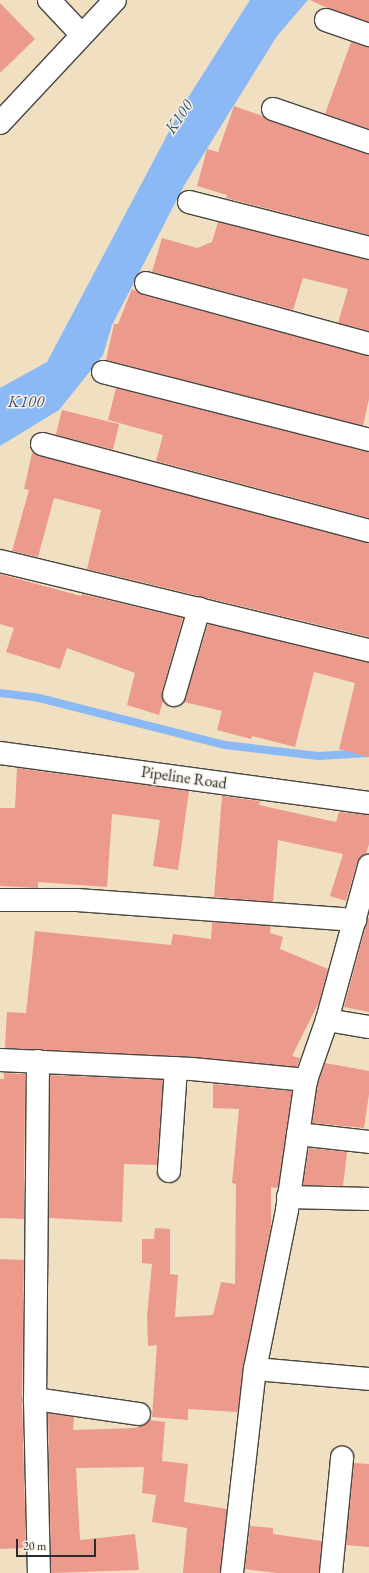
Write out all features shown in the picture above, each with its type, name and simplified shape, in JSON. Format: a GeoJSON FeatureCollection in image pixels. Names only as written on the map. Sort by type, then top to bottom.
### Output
{"type":"FeatureCollection","features":[{"type":"Feature","properties":{"kind":"street"},"geometry":{"type":"LineString","coordinates":[[49,0],[82,34]]}},
{"type":"Feature","properties":{"kind":"street"},"geometry":{"type":"LineString","coordinates":[[0,123],[114,0]]}},
{"type":"Feature","properties":{"kind":"street"},"geometry":{"type":"LineString","coordinates":[[326,20],[369,36]]}},
{"type":"Feature","properties":{"kind":"street"},"geometry":{"type":"LineString","coordinates":[[273,109],[369,142]]}},
{"type":"Feature","properties":{"kind":"street"},"geometry":{"type":"LineString","coordinates":[[189,202],[369,248]]}},
{"type":"Feature","properties":{"kind":"street"},"geometry":{"type":"LineString","coordinates":[[146,283],[369,344]]}},
{"type":"Feature","properties":{"kind":"street"},"geometry":{"type":"LineString","coordinates":[[103,372],[369,440]]}},
{"type":"Feature","properties":{"kind":"street"},"geometry":{"type":"LineString","coordinates":[[42,444],[369,531]]}},
{"type":"Feature","properties":{"kind":"street"},"geometry":{"type":"LineString","coordinates":[[0,560],[369,650]]}},
{"type":"Feature","properties":{"kind":"street"},"geometry":{"type":"LineString","coordinates":[[174,695],[199,609]]}},
{"type":"Feature","properties":{"kind":"street","name":"Pipeline Road"},"geometry":{"type":"LineString","coordinates":[[0,753],[369,803]]}},
{"type":"Feature","properties":{"kind":"street"},"geometry":{"type":"LineString","coordinates":[[232,1573],[255,1370],[288,1197],[306,1080],[327,1020],[369,866]]}},
{"type":"Feature","properties":{"kind":"street"},"geometry":{"type":"LineString","coordinates":[[0,900],[77,900],[355,920]]}},
{"type":"Feature","properties":{"kind":"street"},"geometry":{"type":"LineString","coordinates":[[327,1020],[369,1027]]}},
{"type":"Feature","properties":{"kind":"street"},"geometry":{"type":"LineString","coordinates":[[0,1060],[176,1068],[306,1080]]}},
{"type":"Feature","properties":{"kind":"street"},"geometry":{"type":"LineString","coordinates":[[38,1061],[38,1308],[35,1399],[39,1573]]}},
{"type":"Feature","properties":{"kind":"street"},"geometry":{"type":"LineString","coordinates":[[169,1171],[176,1068]]}},
{"type":"Feature","properties":{"kind":"street"},"geometry":{"type":"LineString","coordinates":[[298,1134],[369,1142]]}},
{"type":"Feature","properties":{"kind":"street"},"geometry":{"type":"LineString","coordinates":[[288,1197],[369,1199]]}},
{"type":"Feature","properties":{"kind":"street"},"geometry":{"type":"LineString","coordinates":[[255,1370],[369,1379]]}},
{"type":"Feature","properties":{"kind":"street"},"geometry":{"type":"LineString","coordinates":[[35,1399],[139,1414]]}},
{"type":"Feature","properties":{"kind":"street"},"geometry":{"type":"LineString","coordinates":[[331,1573],[342,1458]]}},
{"type":"Feature","properties":{"kind":"water","name":"K100"},"geometry":{"type":"Polygon","coordinates":[[[250,0],[308,0],[277,36],[185,184],[112,325],[103,355],[59,410],[0,446],[0,388],[47,362],[182,107],[250,0]]]}},
{"type":"Feature","properties":{"kind":"building"},"geometry":{"type":"Polygon","coordinates":[[[310,0],[369,0],[369,22],[327,8],[310,0]]]}},
{"type":"Feature","properties":{"kind":"building"},"geometry":{"type":"Polygon","coordinates":[[[0,3],[35,39],[0,73],[0,3]]]}},
{"type":"Feature","properties":{"kind":"building"},"geometry":{"type":"Polygon","coordinates":[[[351,42],[369,47],[369,129],[325,114],[351,42]]]}},
{"type":"Feature","properties":{"kind":"building"},"geometry":{"type":"Polygon","coordinates":[[[234,106],[369,154],[369,235],[226,198],[227,195],[197,186],[207,149],[218,152],[234,106]]]}},
{"type":"Feature","properties":{"kind":"building"},"geometry":{"type":"Polygon","coordinates":[[[218,222],[369,260],[369,331],[338,323],[348,289],[303,278],[293,310],[152,272],[162,238],[197,248],[212,242],[218,222]]]}},
{"type":"Feature","properties":{"kind":"building"},"geometry":{"type":"Polygon","coordinates":[[[132,289],[143,295],[369,356],[369,399],[363,426],[106,360],[114,324],[118,324],[132,289]]]}},
{"type":"Feature","properties":{"kind":"building"},"geometry":{"type":"Polygon","coordinates":[[[116,388],[369,452],[369,518],[156,461],[163,435],[108,420],[116,388]]]}},
{"type":"Feature","properties":{"kind":"building"},"geometry":{"type":"Polygon","coordinates":[[[62,410],[119,424],[113,450],[56,435],[62,410]]]}},
{"type":"Feature","properties":{"kind":"building"},"geometry":{"type":"Polygon","coordinates":[[[32,453],[369,543],[369,637],[87,569],[101,510],[54,498],[38,557],[12,551],[29,490],[24,489],[32,453]]]}},
{"type":"Feature","properties":{"kind":"building"},"geometry":{"type":"Polygon","coordinates":[[[0,574],[81,596],[82,594],[183,618],[162,692],[163,701],[159,715],[127,705],[135,673],[67,648],[60,669],[6,652],[14,628],[0,624],[0,574]]]}},
{"type":"Feature","properties":{"kind":"building"},"geometry":{"type":"Polygon","coordinates":[[[208,624],[369,662],[369,757],[339,749],[355,683],[314,672],[295,747],[252,736],[251,739],[217,730],[222,711],[184,702],[208,624]]]}},
{"type":"Feature","properties":{"kind":"building"},"geometry":{"type":"Polygon","coordinates":[[[17,768],[189,791],[178,870],[153,866],[160,820],[112,814],[107,887],[38,882],[38,888],[0,886],[0,808],[15,808],[17,768]]]}},
{"type":"Feature","properties":{"kind":"building"},"geometry":{"type":"Polygon","coordinates":[[[222,796],[260,801],[259,805],[336,822],[339,812],[369,815],[369,844],[366,854],[357,863],[346,901],[330,896],[343,854],[278,840],[273,902],[214,897],[222,796]]]}},
{"type":"Feature","properties":{"kind":"building"},"geometry":{"type":"Polygon","coordinates":[[[369,918],[369,1012],[344,1007],[369,918]]]}},
{"type":"Feature","properties":{"kind":"building"},"geometry":{"type":"Polygon","coordinates":[[[212,922],[271,926],[270,933],[283,937],[280,949],[328,969],[319,1002],[292,1056],[300,1058],[297,1067],[193,1057],[5,1048],[7,1012],[26,1013],[35,931],[171,945],[173,934],[211,939],[212,922]]]}},
{"type":"Feature","properties":{"kind":"building"},"geometry":{"type":"Polygon","coordinates":[[[325,1063],[369,1071],[369,1094],[364,1128],[312,1123],[318,1083],[325,1063]]]}},
{"type":"Feature","properties":{"kind":"building"},"geometry":{"type":"Polygon","coordinates":[[[4,1073],[25,1074],[24,1219],[0,1218],[0,1079],[4,1079],[4,1073]]]}},
{"type":"Feature","properties":{"kind":"building"},"geometry":{"type":"Polygon","coordinates":[[[50,1075],[163,1080],[157,1165],[124,1164],[122,1222],[49,1218],[50,1075]]]}},
{"type":"Feature","properties":{"kind":"building"},"geometry":{"type":"Polygon","coordinates":[[[213,1084],[292,1091],[278,1188],[271,1187],[271,1227],[243,1367],[238,1412],[188,1409],[188,1420],[152,1417],[157,1345],[148,1346],[147,1316],[152,1264],[142,1263],[142,1239],[154,1239],[155,1228],[170,1229],[170,1274],[178,1275],[175,1317],[213,1315],[221,1282],[235,1284],[236,1184],[232,1183],[239,1109],[213,1108],[213,1084]]]}},
{"type":"Feature","properties":{"kind":"building"},"geometry":{"type":"Polygon","coordinates":[[[309,1148],[347,1152],[343,1186],[303,1185],[309,1148]]]}},
{"type":"Feature","properties":{"kind":"building"},"geometry":{"type":"Polygon","coordinates":[[[0,1259],[24,1260],[22,1399],[26,1548],[0,1549],[0,1259]]]}},
{"type":"Feature","properties":{"kind":"building"},"geometry":{"type":"Polygon","coordinates":[[[48,1413],[74,1417],[73,1430],[136,1428],[149,1420],[165,1422],[162,1461],[188,1464],[184,1502],[227,1509],[220,1573],[183,1573],[187,1528],[152,1522],[156,1495],[142,1493],[144,1467],[76,1468],[80,1540],[135,1534],[139,1570],[51,1573],[48,1413]]]}},
{"type":"Feature","properties":{"kind":"building"},"geometry":{"type":"Polygon","coordinates":[[[354,1463],[369,1464],[369,1547],[346,1545],[354,1463]]]}},
{"type":"Feature","properties":{"kind":"building"},"geometry":{"type":"Polygon","coordinates":[[[250,1526],[273,1528],[273,1534],[322,1541],[319,1573],[277,1573],[245,1569],[250,1526]]]}},
{"type":"Feature","properties":{"kind":"waterway"},"geometry":{"type":"LineString","coordinates":[[0,693],[39,698],[225,745],[318,756],[369,753]]}}]}
